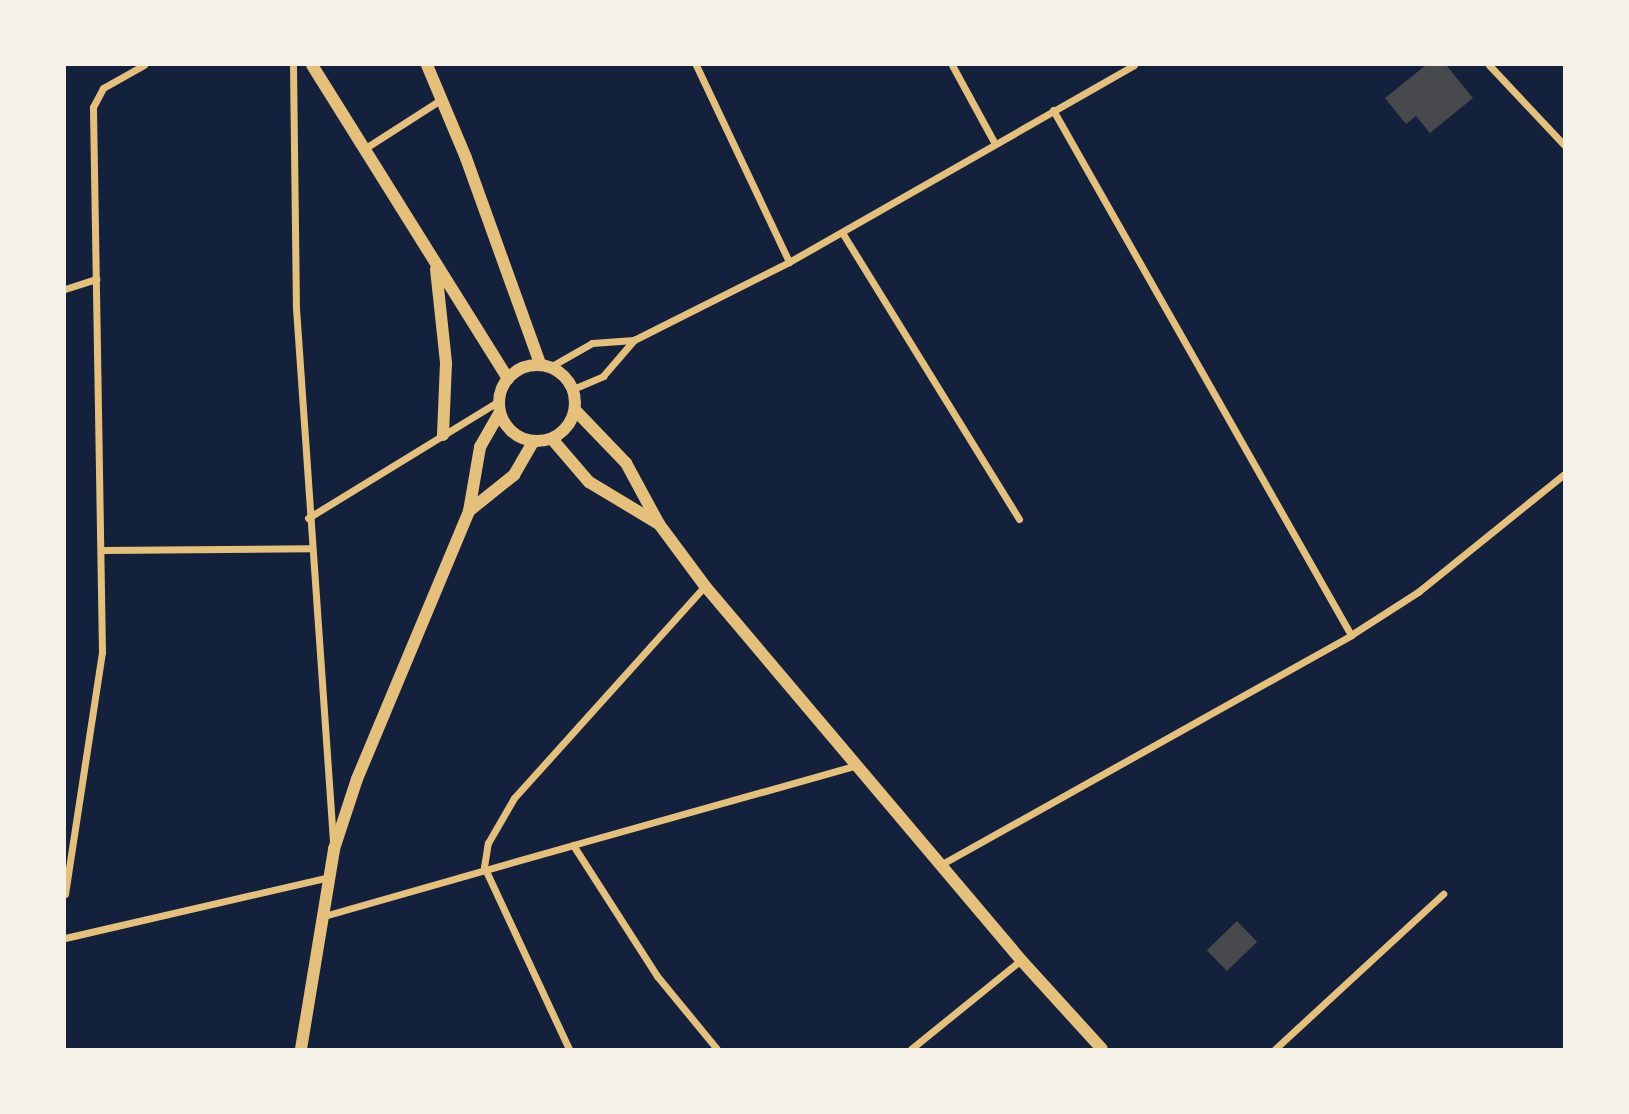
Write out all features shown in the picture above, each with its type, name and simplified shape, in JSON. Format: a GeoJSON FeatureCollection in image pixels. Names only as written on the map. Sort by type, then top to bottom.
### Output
{"type":"FeatureCollection","features":[{"type":"Feature","properties":{"kind":"street"},"geometry":{"type":"LineString","coordinates":[[65,894],[100,687],[102,550],[93,107],[103,88],[144,65]]}},
{"type":"Feature","properties":{"kind":"street"},"geometry":{"type":"LineString","coordinates":[[293,65],[296,308],[308,518],[334,849]]}},
{"type":"Feature","properties":{"kind":"street"},"geometry":{"type":"LineString","coordinates":[[312,65],[508,379]]}},
{"type":"Feature","properties":{"kind":"street"},"geometry":{"type":"LineString","coordinates":[[427,65],[545,366],[573,389],[575,410],[571,422],[552,439],[534,441],[519,437],[499,407]]}},
{"type":"Feature","properties":{"kind":"street"},"geometry":{"type":"LineString","coordinates":[[696,65],[789,262]]}},
{"type":"Feature","properties":{"kind":"street"},"geometry":{"type":"LineString","coordinates":[[952,65],[994,142]]}},
{"type":"Feature","properties":{"kind":"street"},"geometry":{"type":"LineString","coordinates":[[573,389],[603,376],[634,340],[843,234],[994,142],[1134,65]]}},
{"type":"Feature","properties":{"kind":"street"},"geometry":{"type":"LineString","coordinates":[[1489,65],[1564,145]]}},
{"type":"Feature","properties":{"kind":"street"},"geometry":{"type":"LineString","coordinates":[[364,149],[442,99]]}},
{"type":"Feature","properties":{"kind":"street"},"geometry":{"type":"LineString","coordinates":[[1053,110],[1351,635]]}},
{"type":"Feature","properties":{"kind":"street"},"geometry":{"type":"LineString","coordinates":[[843,234],[1018,519]]}},
{"type":"Feature","properties":{"kind":"street"},"geometry":{"type":"LineString","coordinates":[[436,266],[446,363],[443,435]]}},
{"type":"Feature","properties":{"kind":"street"},"geometry":{"type":"LineString","coordinates":[[65,289],[96,279]]}},
{"type":"Feature","properties":{"kind":"street"},"geometry":{"type":"LineString","coordinates":[[301,1049],[334,849],[357,779],[469,511],[480,447],[499,407],[508,379],[528,366],[545,366],[592,343],[634,340]]}},
{"type":"Feature","properties":{"kind":"street"},"geometry":{"type":"LineString","coordinates":[[308,518],[443,435],[499,407]]}},
{"type":"Feature","properties":{"kind":"street"},"geometry":{"type":"LineString","coordinates":[[575,410],[626,463],[659,524],[705,586],[1021,960],[1102,1049]]}},
{"type":"Feature","properties":{"kind":"street"},"geometry":{"type":"LineString","coordinates":[[552,439],[589,482],[659,524]]}},
{"type":"Feature","properties":{"kind":"street"},"geometry":{"type":"LineString","coordinates":[[469,511],[514,475],[534,441]]}},
{"type":"Feature","properties":{"kind":"street"},"geometry":{"type":"LineString","coordinates":[[942,864],[1351,635],[1418,592],[1564,474]]}},
{"type":"Feature","properties":{"kind":"street"},"geometry":{"type":"LineString","coordinates":[[102,550],[312,548]]}},
{"type":"Feature","properties":{"kind":"street"},"geometry":{"type":"LineString","coordinates":[[569,1049],[485,867],[488,843],[514,798],[705,586]]}},
{"type":"Feature","properties":{"kind":"street"},"geometry":{"type":"LineString","coordinates":[[324,916],[485,867],[858,765]]}},
{"type":"Feature","properties":{"kind":"street"},"geometry":{"type":"LineString","coordinates":[[573,845],[657,976],[717,1049]]}},
{"type":"Feature","properties":{"kind":"street"},"geometry":{"type":"LineString","coordinates":[[65,938],[330,876]]}},
{"type":"Feature","properties":{"kind":"street"},"geometry":{"type":"LineString","coordinates":[[1275,1049],[1443,894]]}},
{"type":"Feature","properties":{"kind":"street"},"geometry":{"type":"LineString","coordinates":[[911,1049],[1021,960]]}},
{"type":"Feature","properties":{"kind":"building"},"geometry":{"type":"Polygon","coordinates":[[[1426,65],[1446,65],[1473,98],[1430,133],[1416,116],[1406,124],[1385,98],[1426,65]]]}},
{"type":"Feature","properties":{"kind":"building"},"geometry":{"type":"Polygon","coordinates":[[[1237,921],[1257,942],[1227,971],[1207,950],[1237,921]]]}}]}
